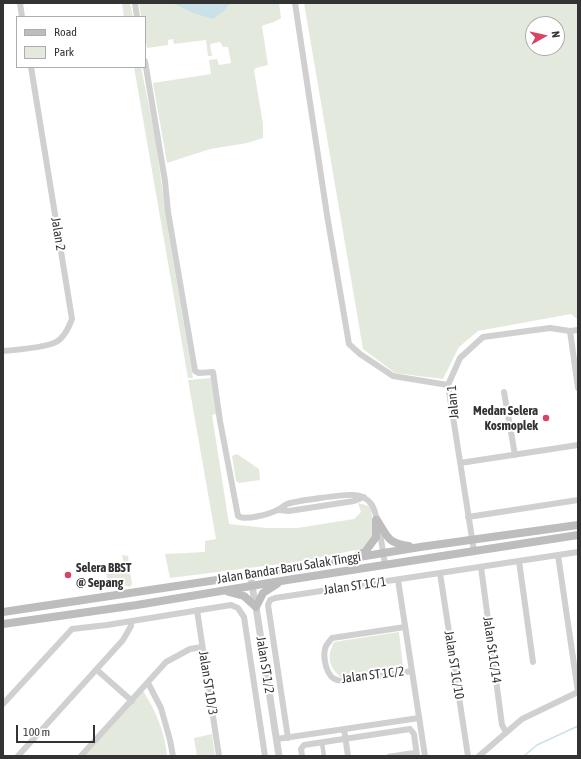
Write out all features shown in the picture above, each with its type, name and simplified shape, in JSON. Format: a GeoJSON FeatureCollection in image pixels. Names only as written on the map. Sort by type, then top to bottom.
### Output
{"type":"FeatureCollection","features":[{"type":"Feature","properties":{"kind":"main road"},"geometry":{"type":"LineString","coordinates":[[376,520],[386,536],[398,545],[420,547]]}},
{"type":"Feature","properties":{"kind":"main road"},"geometry":{"type":"LineString","coordinates":[[319,564],[365,552],[376,537],[376,520]]}},
{"type":"Feature","properties":{"kind":"main road","name":"Jalan Bandar Baru Salak Tinggi"},"geometry":{"type":"LineString","coordinates":[[3,612],[250,575],[420,547],[578,525]]}},
{"type":"Feature","properties":{"kind":"main road","name":"Jalan Bandar Baru Salak Tinggi"},"geometry":{"type":"LineString","coordinates":[[3,624],[578,534]]}},
{"type":"Feature","properties":{"kind":"main road"},"geometry":{"type":"LineString","coordinates":[[221,591],[244,596],[256,607],[263,593],[271,586],[287,580]]}},
{"type":"Feature","properties":{"kind":"street"},"geometry":{"type":"LineString","coordinates":[[20,3],[22,16]]}},
{"type":"Feature","properties":{"kind":"street"},"geometry":{"type":"LineString","coordinates":[[135,3],[137,16]]}},
{"type":"Feature","properties":{"kind":"street"},"geometry":{"type":"LineString","coordinates":[[295,3],[328,222],[349,344],[360,354],[393,376],[448,385]]}},
{"type":"Feature","properties":{"kind":"street"},"geometry":{"type":"LineString","coordinates":[[146,67],[165,181],[168,212],[195,371],[199,374],[212,372],[238,516],[243,518],[264,515],[279,510],[287,504],[314,499],[353,494],[364,497],[373,506],[385,565]]}},
{"type":"Feature","properties":{"kind":"street","name":"Jalan 2"},"geometry":{"type":"LineString","coordinates":[[3,351],[41,346],[56,342],[68,330],[72,319],[31,68]]}},
{"type":"Feature","properties":{"kind":"street","name":"Jalan 1"},"geometry":{"type":"LineString","coordinates":[[474,551],[448,385],[460,358],[482,338],[555,328],[570,331],[578,330]]}},
{"type":"Feature","properties":{"kind":"street"},"geometry":{"type":"LineString","coordinates":[[570,331],[578,388]]}},
{"type":"Feature","properties":{"kind":"street"},"geometry":{"type":"LineString","coordinates":[[504,392],[515,455]]}},
{"type":"Feature","properties":{"kind":"street"},"geometry":{"type":"LineString","coordinates":[[460,463],[578,445]]}},
{"type":"Feature","properties":{"kind":"street"},"geometry":{"type":"LineString","coordinates":[[468,517],[578,500]]}},
{"type":"Feature","properties":{"kind":"street","name":"Jalan ST 1C/1"},"geometry":{"type":"LineString","coordinates":[[288,738],[268,605],[270,600],[275,598],[578,552]]}},
{"type":"Feature","properties":{"kind":"street"},"geometry":{"type":"LineString","coordinates":[[479,756],[522,719],[578,692],[558,555]]}},
{"type":"Feature","properties":{"kind":"street"},"geometry":{"type":"LineString","coordinates":[[519,561],[533,662]]}},
{"type":"Feature","properties":{"kind":"street","name":"Jalan St 1C/14"},"geometry":{"type":"LineString","coordinates":[[481,567],[502,725],[506,732]]}},
{"type":"Feature","properties":{"kind":"street","name":"Jalan ST 1C/10"},"geometry":{"type":"LineString","coordinates":[[440,573],[468,756]]}},
{"type":"Feature","properties":{"kind":"street","name":"Jalan ST 1/2"},"geometry":{"type":"LineString","coordinates":[[250,575],[280,756]]}},
{"type":"Feature","properties":{"kind":"street"},"geometry":{"type":"LineString","coordinates":[[398,580],[425,756]]}},
{"type":"Feature","properties":{"kind":"street"},"geometry":{"type":"LineString","coordinates":[[3,704],[72,629],[231,605],[238,608],[244,617],[265,756]]}},
{"type":"Feature","properties":{"kind":"street","name":"Jalan ST 1D/3"},"geometry":{"type":"LineString","coordinates":[[197,610],[219,756]]}},
{"type":"Feature","properties":{"kind":"street"},"geometry":{"type":"LineString","coordinates":[[18,756],[123,640],[131,626],[131,621]]}},
{"type":"Feature","properties":{"kind":"street","name":"Jalan ST 1C/2"},"geometry":{"type":"LineString","coordinates":[[406,627],[332,638],[326,644],[324,650],[325,661],[330,676],[336,680],[347,681],[412,671]]}},
{"type":"Feature","properties":{"kind":"street"},"geometry":{"type":"LineString","coordinates":[[81,756],[166,662],[190,649],[202,647]]}},
{"type":"Feature","properties":{"kind":"street"},"geometry":{"type":"LineString","coordinates":[[97,670],[132,700]]}},
{"type":"Feature","properties":{"kind":"street"},"geometry":{"type":"LineString","coordinates":[[148,683],[161,708],[173,756]]}},
{"type":"Feature","properties":{"kind":"street"},"geometry":{"type":"LineString","coordinates":[[277,739],[419,718]]}},
{"type":"Feature","properties":{"kind":"street"},"geometry":{"type":"LineString","coordinates":[[344,729],[348,756]]}},
{"type":"Feature","properties":{"kind":"street"},"geometry":{"type":"LineString","coordinates":[[302,756],[301,749],[304,745],[410,729],[414,734],[417,754],[389,756]]}},
{"type":"Feature","properties":{"kind":"street"},"geometry":{"type":"LineString","coordinates":[[322,743],[324,756]]}},
{"type":"Feature","properties":{"kind":"green space"},"geometry":{"type":"Polygon","coordinates":[[[122,3],[130,3],[133,16],[124,16],[122,3]]]}},
{"type":"Feature","properties":{"kind":"green space"},"geometry":{"type":"Polygon","coordinates":[[[139,3],[279,3],[281,18],[262,26],[268,65],[256,68],[254,70],[263,124],[263,138],[247,143],[210,149],[167,163],[153,83],[211,74],[209,60],[217,59],[219,65],[231,63],[228,47],[223,47],[220,42],[210,44],[212,56],[208,56],[206,40],[174,44],[173,39],[168,40],[168,45],[147,48],[146,16],[141,16],[139,3]]]}},
{"type":"Feature","properties":{"kind":"green space"},"geometry":{"type":"Polygon","coordinates":[[[304,3],[578,3],[578,320],[571,314],[478,331],[459,347],[443,379],[395,373],[363,349],[304,3]]]}},
{"type":"Feature","properties":{"kind":"green space"},"geometry":{"type":"Polygon","coordinates":[[[134,68],[141,68],[155,136],[169,237],[193,378],[188,378],[134,68]]]}},
{"type":"Feature","properties":{"kind":"green space"},"geometry":{"type":"Polygon","coordinates":[[[211,378],[217,414],[212,415],[229,524],[267,528],[297,528],[354,519],[361,512],[358,503],[369,506],[371,509],[374,531],[366,548],[296,562],[170,578],[165,554],[205,552],[205,541],[216,539],[188,380],[211,378]]]}},
{"type":"Feature","properties":{"kind":"green space"},"geometry":{"type":"Polygon","coordinates":[[[237,454],[259,469],[260,480],[239,483],[236,481],[232,456],[237,454]]]}},
{"type":"Feature","properties":{"kind":"green space"},"geometry":{"type":"Polygon","coordinates":[[[122,555],[128,556],[132,584],[130,587],[122,585],[108,587],[106,572],[125,570],[122,555]]]}},
{"type":"Feature","properties":{"kind":"green space"},"geometry":{"type":"Polygon","coordinates":[[[399,632],[403,667],[341,677],[333,669],[330,661],[330,652],[334,642],[399,632]]]}},
{"type":"Feature","properties":{"kind":"green space"},"geometry":{"type":"Polygon","coordinates":[[[143,691],[159,722],[167,756],[85,756],[143,691]]]}},
{"type":"Feature","properties":{"kind":"green space"},"geometry":{"type":"Polygon","coordinates":[[[212,734],[215,756],[197,756],[194,738],[212,734]]]}},
{"type":"Feature","properties":{"kind":"water"},"geometry":{"type":"Polygon","coordinates":[[[173,3],[230,3],[223,12],[213,19],[193,13],[173,3]]]}},
{"type":"Feature","properties":{"kind":"waterway"},"geometry":{"type":"LineString","coordinates":[[524,756],[537,745],[578,726]]}},
{"type":"Feature","properties":{"kind":"place","name":"Medan Selera Kosmoplek"},"geometry":{"type":"Point","coordinates":[546,418]}},
{"type":"Feature","properties":{"kind":"place","name":"Selera BBST @ Sepang"},"geometry":{"type":"Point","coordinates":[68,575]}}]}
